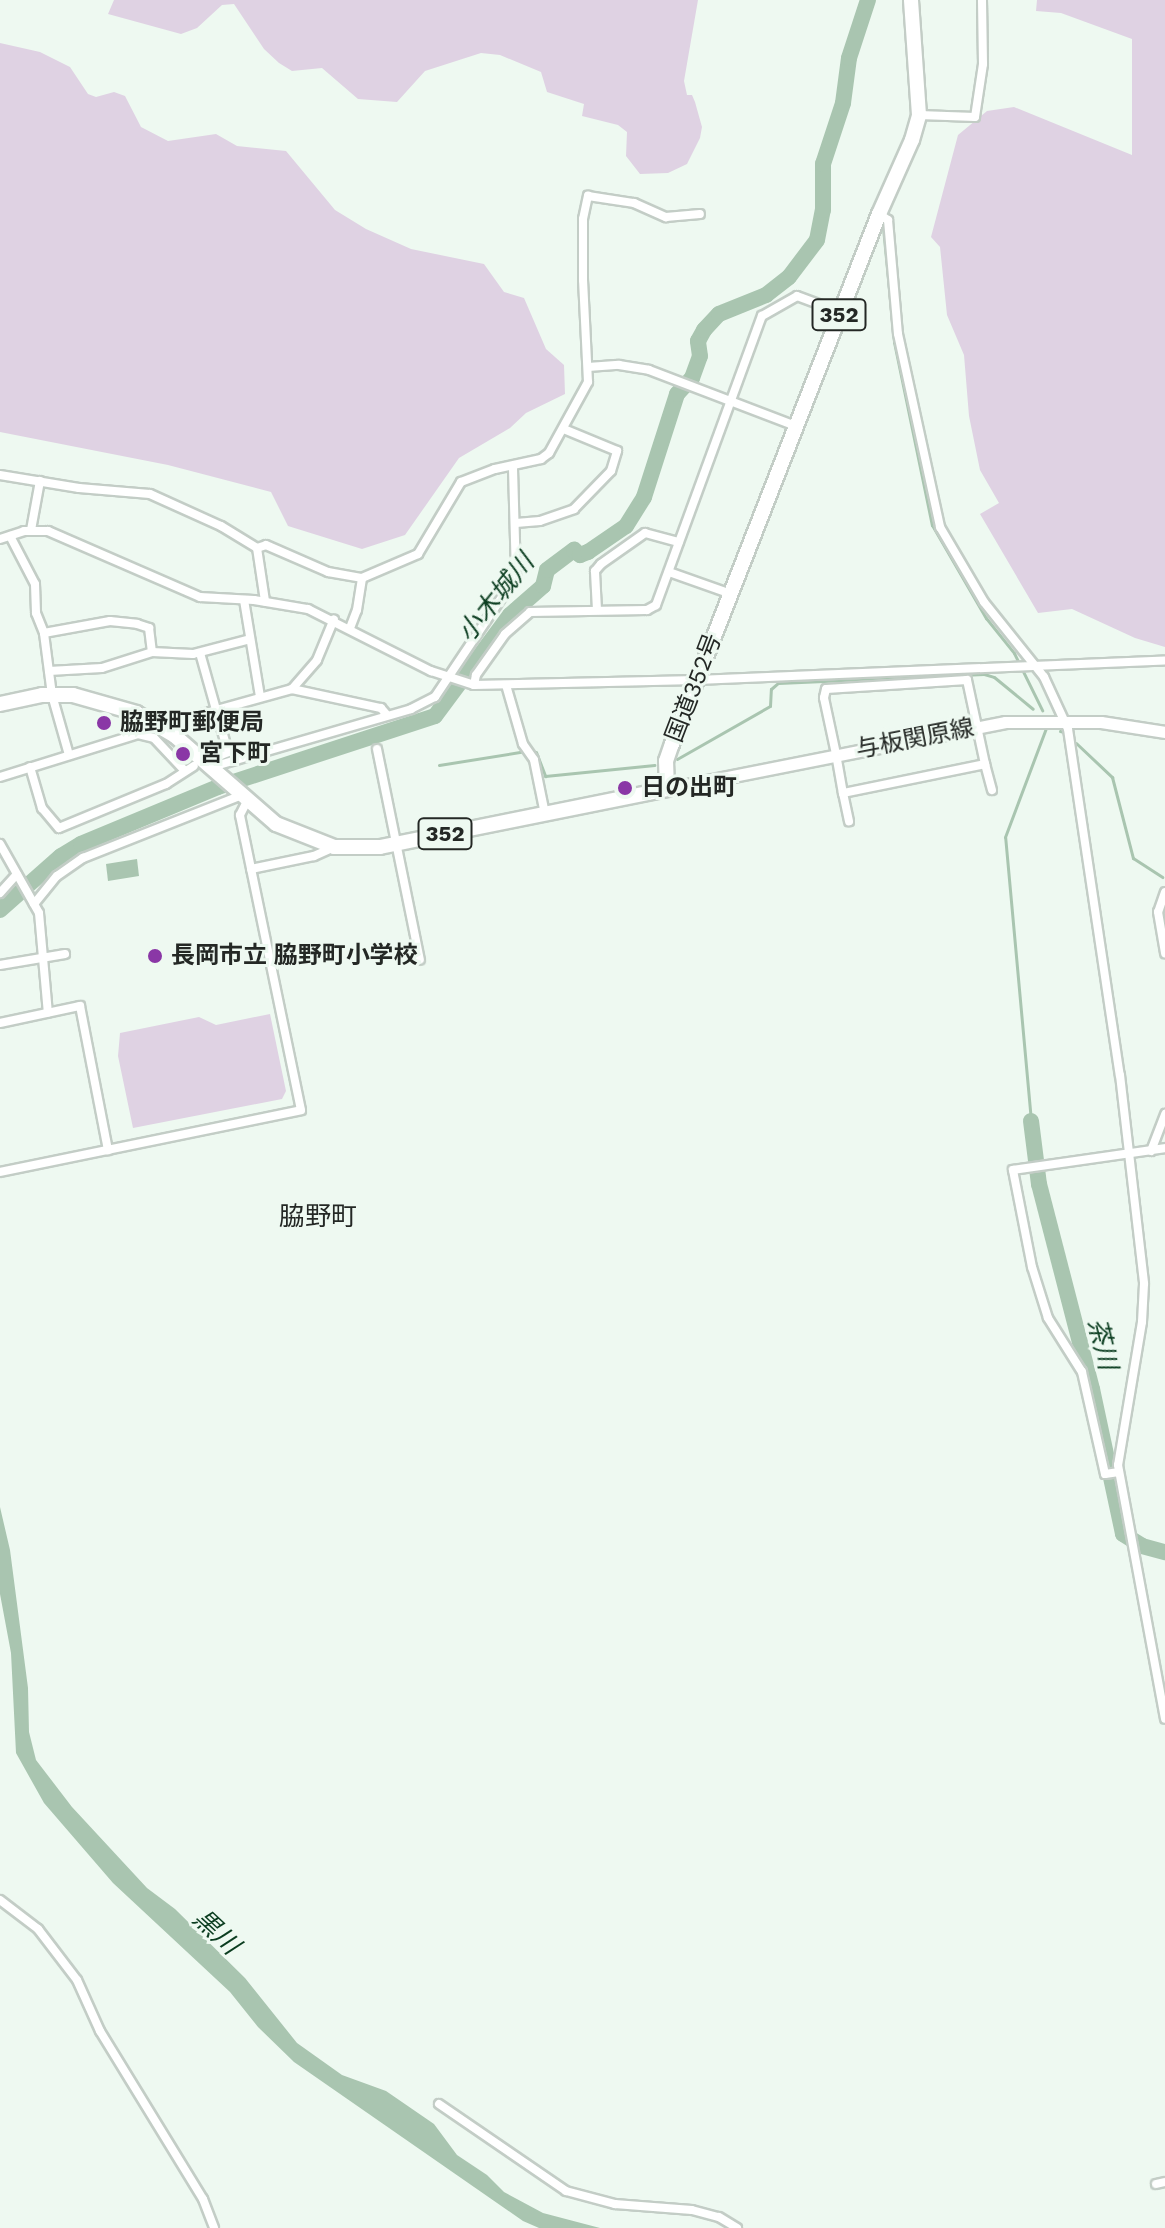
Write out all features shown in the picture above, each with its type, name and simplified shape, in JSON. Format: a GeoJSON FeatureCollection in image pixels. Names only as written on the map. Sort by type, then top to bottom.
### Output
{"type":"FeatureCollection","features":[{"type":"Feature","properties":{"kind":"highway","name":"国道352号"},"geometry":{"type":"LineString","coordinates":[[667,789],[666,761],[840,312],[912,140],[919,115],[911,0]]}},
{"type":"Feature","properties":{"kind":"highway","name":"352"},"geometry":{"type":"LineString","coordinates":[[0,704],[52,695],[91,698],[136,713],[165,729],[214,765],[242,796],[289,831],[334,847],[366,848],[396,844],[667,789]]}},
{"type":"Feature","properties":{"kind":"main road","name":"与板関原線"},"geometry":{"type":"LineString","coordinates":[[667,789],[978,726],[1065,721],[1127,725],[1165,732]]}},
{"type":"Feature","properties":{"kind":"street"},"geometry":{"type":"LineString","coordinates":[[919,115],[975,117],[983,64],[982,0]]}},
{"type":"Feature","properties":{"kind":"street"},"geometry":{"type":"LineString","coordinates":[[0,475],[150,494],[221,526],[257,548],[266,545],[328,572],[362,578],[418,554],[461,482],[541,459],[564,429],[588,382],[583,234],[588,196],[634,203],[666,217],[700,214]]}},
{"type":"Feature","properties":{"kind":"street"},"geometry":{"type":"LineString","coordinates":[[879,214],[888,220],[898,334],[937,519],[984,602],[1035,666],[1065,721],[1131,1153],[1144,1284],[1142,1322],[1122,1426],[1119,1472],[1162,1683],[1165,1719]]}},
{"type":"Feature","properties":{"kind":"street"},"geometry":{"type":"LineString","coordinates":[[472,684],[505,634],[530,612],[652,608],[659,602],[762,316],[797,296],[840,312]]}},
{"type":"Feature","properties":{"kind":"street"},"geometry":{"type":"LineString","coordinates":[[588,367],[634,367],[697,387],[796,426]]}},
{"type":"Feature","properties":{"kind":"street"},"geometry":{"type":"LineString","coordinates":[[516,523],[540,521],[574,509],[611,471],[617,451],[564,429]]}},
{"type":"Feature","properties":{"kind":"street"},"geometry":{"type":"LineString","coordinates":[[214,765],[430,701],[449,679],[516,576],[513,466]]}},
{"type":"Feature","properties":{"kind":"street"},"geometry":{"type":"LineString","coordinates":[[31,530],[40,481]]}},
{"type":"Feature","properties":{"kind":"street"},"geometry":{"type":"LineString","coordinates":[[69,755],[52,695],[44,633],[36,613],[35,584],[5,537],[31,530],[48,531],[200,597],[265,601],[308,609],[334,619],[449,679],[472,684],[697,680],[1165,660]]}},
{"type":"Feature","properties":{"kind":"street"},"geometry":{"type":"LineString","coordinates":[[597,610],[595,571],[601,564],[645,533],[679,542]]}},
{"type":"Feature","properties":{"kind":"street"},"geometry":{"type":"LineString","coordinates":[[257,548],[265,601]]}},
{"type":"Feature","properties":{"kind":"street"},"geometry":{"type":"LineString","coordinates":[[669,572],[731,594]]}},
{"type":"Feature","properties":{"kind":"street"},"geometry":{"type":"LineString","coordinates":[[350,628],[357,610],[362,578]]}},
{"type":"Feature","properties":{"kind":"street"},"geometry":{"type":"LineString","coordinates":[[244,600],[260,697]]}},
{"type":"Feature","properties":{"kind":"street"},"geometry":{"type":"LineString","coordinates":[[292,689],[317,660],[334,619]]}},
{"type":"Feature","properties":{"kind":"street"},"geometry":{"type":"LineString","coordinates":[[44,633],[110,621],[137,624],[149,628],[152,652]]}},
{"type":"Feature","properties":{"kind":"street"},"geometry":{"type":"LineString","coordinates":[[49,671],[102,668],[152,652],[200,653],[250,639]]}},
{"type":"Feature","properties":{"kind":"street"},"geometry":{"type":"LineString","coordinates":[[200,653],[228,752],[214,765]]}},
{"type":"Feature","properties":{"kind":"street"},"geometry":{"type":"LineString","coordinates":[[849,821],[823,693],[829,687],[967,680],[992,790]]}},
{"type":"Feature","properties":{"kind":"street"},"geometry":{"type":"LineString","coordinates":[[506,685],[523,744],[534,760],[545,815]]}},
{"type":"Feature","properties":{"kind":"street"},"geometry":{"type":"LineString","coordinates":[[177,721],[292,689],[381,708],[386,714]]}},
{"type":"Feature","properties":{"kind":"street"},"geometry":{"type":"LineString","coordinates":[[0,777],[30,767],[69,755],[141,731],[190,768],[166,784],[59,828],[42,808],[30,767]]}},
{"type":"Feature","properties":{"kind":"street"},"geometry":{"type":"LineString","coordinates":[[377,749],[420,960]]}},
{"type":"Feature","properties":{"kind":"street"},"geometry":{"type":"LineString","coordinates":[[843,793],[985,764]]}},
{"type":"Feature","properties":{"kind":"street"},"geometry":{"type":"LineString","coordinates":[[0,1172],[301,1110],[240,815],[242,796],[83,858],[57,876],[33,903]]}},
{"type":"Feature","properties":{"kind":"street"},"geometry":{"type":"LineString","coordinates":[[0,844],[39,913],[48,1013]]}},
{"type":"Feature","properties":{"kind":"street"},"geometry":{"type":"LineString","coordinates":[[251,869],[314,856],[334,847]]}},
{"type":"Feature","properties":{"kind":"street"},"geometry":{"type":"LineString","coordinates":[[0,893],[18,875]]}},
{"type":"Feature","properties":{"kind":"street"},"geometry":{"type":"LineString","coordinates":[[1165,892],[1158,912],[1165,953]]}},
{"type":"Feature","properties":{"kind":"street"},"geometry":{"type":"LineString","coordinates":[[0,965],[65,954]]}},
{"type":"Feature","properties":{"kind":"street"},"geometry":{"type":"LineString","coordinates":[[0,1023],[80,1006],[108,1150]]}},
{"type":"Feature","properties":{"kind":"street"},"geometry":{"type":"LineString","coordinates":[[1151,1151],[1165,1114]]}},
{"type":"Feature","properties":{"kind":"street"},"geometry":{"type":"LineString","coordinates":[[1119,1472],[1105,1474],[1082,1372],[1048,1318],[1032,1267],[1013,1170],[1165,1148]]}},
{"type":"Feature","properties":{"kind":"street"},"geometry":{"type":"LineString","coordinates":[[0,1900],[38,1929],[77,1980],[100,2031],[203,2199],[214,2228]]}},
{"type":"Feature","properties":{"kind":"street"},"geometry":{"type":"LineString","coordinates":[[439,2104],[566,2191],[615,2204],[692,2210],[719,2217],[737,2228]]}},
{"type":"Feature","properties":{"kind":"shaded area"},"geometry":{"type":"Polygon","coordinates":[[[114,0],[698,0],[684,81],[687,95],[692,95],[695,102],[702,127],[700,138],[687,164],[668,173],[640,174],[626,156],[627,132],[618,125],[582,116],[584,104],[547,92],[541,72],[500,55],[481,53],[425,71],[397,102],[358,99],[322,68],[292,71],[279,63],[264,49],[234,4],[222,5],[197,28],[181,34],[108,14],[114,0]]]}},
{"type":"Feature","properties":{"kind":"shaded area"},"geometry":{"type":"Polygon","coordinates":[[[1037,0],[1165,0],[1165,647],[1135,638],[1072,609],[1038,613],[980,514],[999,503],[980,470],[969,416],[964,355],[947,315],[940,247],[931,237],[958,135],[987,111],[1014,107],[1132,155],[1132,39],[1061,13],[1036,11],[1037,0]]]}},
{"type":"Feature","properties":{"kind":"shaded area"},"geometry":{"type":"Polygon","coordinates":[[[0,43],[40,52],[70,67],[88,94],[96,97],[114,92],[125,96],[141,127],[168,141],[216,134],[237,146],[286,151],[335,210],[366,229],[411,249],[484,264],[504,292],[524,298],[546,349],[564,365],[565,394],[526,413],[510,428],[459,458],[405,535],[362,549],[288,526],[271,492],[168,465],[0,432],[0,43]]]}},
{"type":"Feature","properties":{"kind":"shaded area"},"geometry":{"type":"Polygon","coordinates":[[[137,859],[139,876],[108,881],[106,864],[137,859]]]}},
{"type":"Feature","properties":{"kind":"shaded area"},"geometry":{"type":"Polygon","coordinates":[[[270,1014],[286,1091],[282,1099],[133,1128],[118,1056],[120,1033],[199,1017],[216,1025],[270,1014]]]}},
{"type":"Feature","properties":{"kind":"shaded area"},"geometry":{"type":"Polygon","coordinates":[[[0,1507],[10,1550],[28,1688],[29,1732],[36,1760],[72,1807],[147,1888],[175,1909],[245,1978],[297,2043],[342,2075],[386,2091],[434,2124],[457,2155],[487,2175],[504,2192],[543,2213],[600,2228],[539,2228],[523,2221],[294,2062],[258,2027],[230,1992],[113,1883],[44,1803],[16,1753],[11,1653],[0,1594],[0,1507]]]}},
{"type":"Feature","properties":{"kind":"waterway","name":"小木城川"},"geometry":{"type":"LineString","coordinates":[[0,910],[61,856],[81,844],[218,787],[435,716],[510,615],[543,586],[547,570],[574,550],[580,555],[588,552],[626,526],[644,497],[677,394],[692,378],[700,356],[698,341],[704,330],[719,314],[766,295],[789,277],[817,240],[823,210],[823,164],[843,103],[849,58],[868,0]]}},
{"type":"Feature","properties":{"kind":"waterway"},"geometry":{"type":"LineString","coordinates":[[883,227],[894,342],[932,525],[986,618],[1014,653],[1042,710]]}},
{"type":"Feature","properties":{"kind":"waterway"},"geometry":{"type":"LineString","coordinates":[[677,759],[770,706],[771,689],[778,683],[984,674],[994,677],[1033,709]]}},
{"type":"Feature","properties":{"kind":"waterway"},"geometry":{"type":"LineString","coordinates":[[1031,1121],[1005,837],[1046,728]]}},
{"type":"Feature","properties":{"kind":"waterway"},"geometry":{"type":"LineString","coordinates":[[1060,731],[1064,732]]}},
{"type":"Feature","properties":{"kind":"waterway"},"geometry":{"type":"LineString","coordinates":[[1076,743],[1112,777],[1133,858],[1162,877]]}},
{"type":"Feature","properties":{"kind":"waterway"},"geometry":{"type":"LineString","coordinates":[[439,765],[526,751]]}},
{"type":"Feature","properties":{"kind":"waterway"},"geometry":{"type":"LineString","coordinates":[[536,752],[545,776],[654,765]]}},
{"type":"Feature","properties":{"kind":"waterway","name":"茶川"},"geometry":{"type":"LineString","coordinates":[[1031,1121],[1039,1184],[1092,1389],[1123,1534],[1142,1546],[1165,1552]]}},
{"type":"Feature","properties":{"kind":"place","name":"脇野町郵便局"},"geometry":{"type":"Point","coordinates":[104,723]}},
{"type":"Feature","properties":{"kind":"place","name":"宮下町"},"geometry":{"type":"Point","coordinates":[183,754]}},
{"type":"Feature","properties":{"kind":"place","name":"日の出町"},"geometry":{"type":"Point","coordinates":[625,788]}},
{"type":"Feature","properties":{"kind":"place","name":"長岡市立 脇野町小学校"},"geometry":{"type":"Point","coordinates":[155,956]}},
{"type":"Feature","properties":{"kind":"district","name":"脇野町"},"geometry":{"type":"Point","coordinates":[318,1217]}},
{"type":"Feature","properties":{"kind":"water label","name":"黒川"},"geometry":{"type":"Point","coordinates":[216,1932]}}]}
